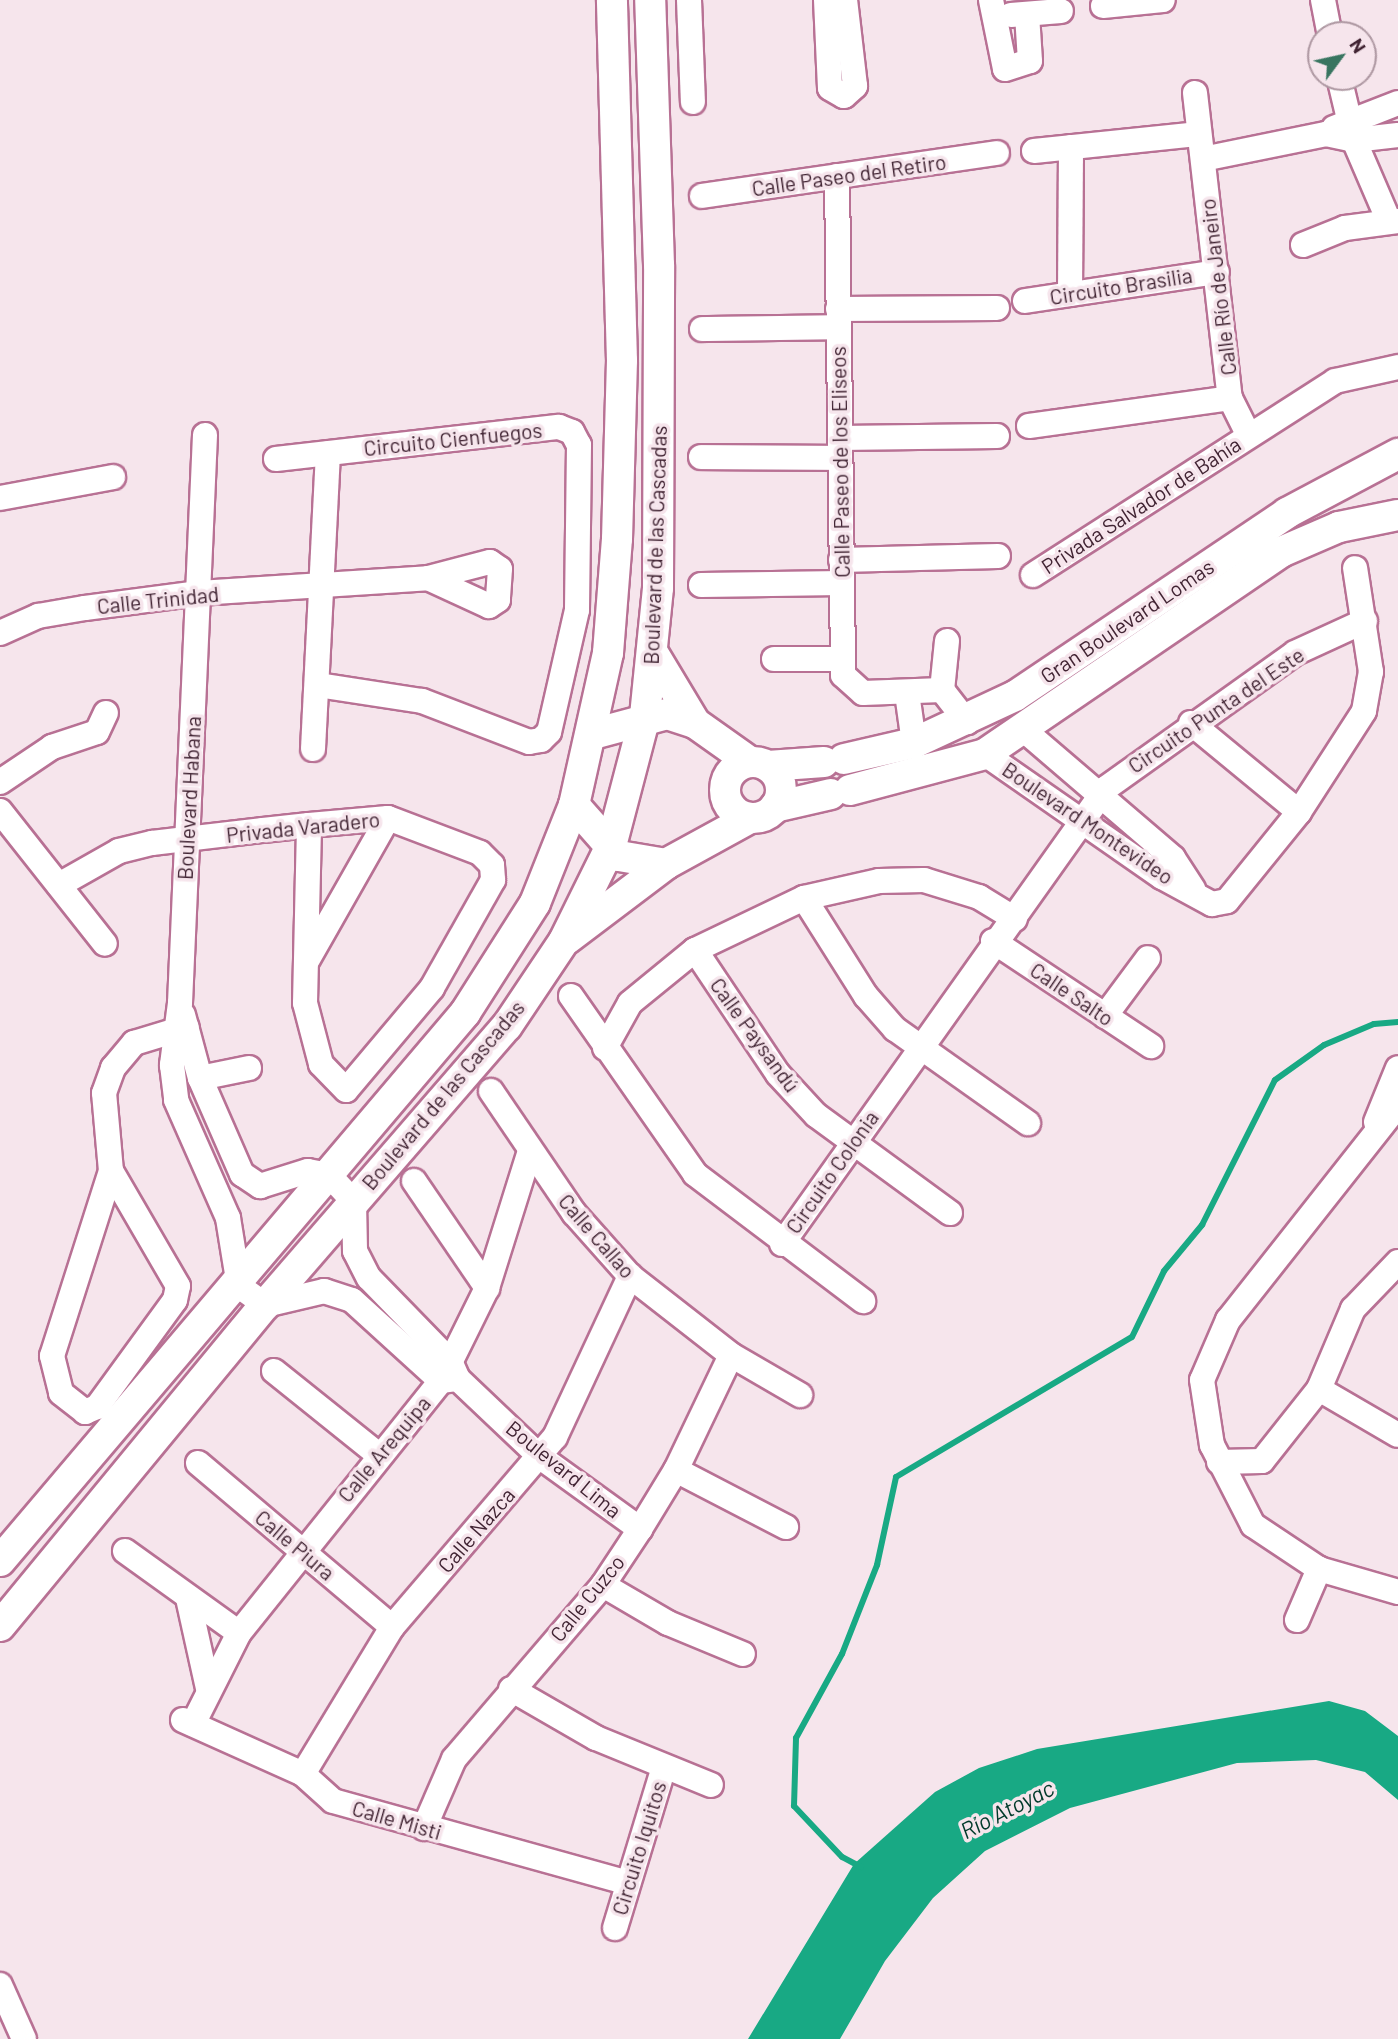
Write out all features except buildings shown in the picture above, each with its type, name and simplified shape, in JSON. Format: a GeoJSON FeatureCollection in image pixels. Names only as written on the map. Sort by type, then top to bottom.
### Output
{"type":"FeatureCollection","features":[{"type":"Feature","properties":{"kind":"main road","name":"Boulevard de las Cascadas"},"geometry":{"type":"LineString","coordinates":[[0,1561],[239,1286],[466,1013],[514,942],[573,805],[593,734],[615,583],[622,361],[612,0]]}},
{"type":"Feature","properties":{"kind":"main road","name":"Boulevard de las Cascadas"},"geometry":{"type":"LineString","coordinates":[[0,1626],[265,1305],[507,1026],[564,941],[611,846],[645,716],[653,653],[660,366],[650,0]]}},
{"type":"Feature","properties":{"kind":"main road"},"geometry":{"type":"LineString","coordinates":[[622,361],[660,366]]}},
{"type":"Feature","properties":{"kind":"main road","name":"Gran Boulevard Lomas"},"geometry":{"type":"LineString","coordinates":[[759,764],[834,761],[905,745],[967,722],[1063,663],[1287,513],[1398,453]]}},
{"type":"Feature","properties":{"kind":"main road","name":"Gran Boulevard Lomas"},"geometry":{"type":"LineString","coordinates":[[564,941],[666,864],[763,813],[840,792],[901,781],[985,754],[1025,731],[1281,552],[1339,527],[1398,515]]}},
{"type":"Feature","properties":{"kind":"main road"},"geometry":{"type":"LineString","coordinates":[[653,653],[695,723]]}},
{"type":"Feature","properties":{"kind":"main road"},"geometry":{"type":"LineString","coordinates":[[1063,663],[1082,691]]}},
{"type":"Feature","properties":{"kind":"main road"},"geometry":{"type":"LineString","coordinates":[[593,734],[645,716],[695,723],[759,764],[781,789],[763,813],[733,811],[724,794],[727,776],[759,764]]}},
{"type":"Feature","properties":{"kind":"main road"},"geometry":{"type":"LineString","coordinates":[[901,781],[905,745]]}},
{"type":"Feature","properties":{"kind":"main road"},"geometry":{"type":"LineString","coordinates":[[573,805],[620,856],[666,864]]}},
{"type":"Feature","properties":{"kind":"street"},"geometry":{"type":"LineString","coordinates":[[689,0],[693,102]]}},
{"type":"Feature","properties":{"kind":"street"},"geometry":{"type":"LineString","coordinates":[[826,0],[830,88],[844,96],[855,86],[845,0]]}},
{"type":"Feature","properties":{"kind":"street"},"geometry":{"type":"LineString","coordinates":[[1103,6],[1163,0]]}},
{"type":"Feature","properties":{"kind":"street"},"geometry":{"type":"LineString","coordinates":[[1323,0],[1327,21]]}},
{"type":"Feature","properties":{"kind":"street"},"geometry":{"type":"LineString","coordinates":[[1027,14],[1032,52],[1014,71],[999,64],[992,8],[1027,14],[1061,11]]}},
{"type":"Feature","properties":{"kind":"street"},"geometry":{"type":"LineString","coordinates":[[1303,245],[1393,220],[1351,129],[1342,91]]}},
{"type":"Feature","properties":{"kind":"street","name":"Calle Río de Janeiro"},"geometry":{"type":"LineString","coordinates":[[1195,93],[1230,398],[1249,436]]}},
{"type":"Feature","properties":{"kind":"street"},"geometry":{"type":"LineString","coordinates":[[1202,159],[1351,129],[1398,103]]}},
{"type":"Feature","properties":{"kind":"street"},"geometry":{"type":"LineString","coordinates":[[1351,129],[1398,135]]}},
{"type":"Feature","properties":{"kind":"street"},"geometry":{"type":"LineString","coordinates":[[1034,151],[1199,134]]}},
{"type":"Feature","properties":{"kind":"street"},"geometry":{"type":"LineString","coordinates":[[1070,294],[1071,147]]}},
{"type":"Feature","properties":{"kind":"street","name":"Calle Paseo del Retiro"},"geometry":{"type":"LineString","coordinates":[[702,196],[997,153]]}},
{"type":"Feature","properties":{"kind":"street","name":"Calle Paseo de los Eliseos"},"geometry":{"type":"LineString","coordinates":[[837,176],[843,659],[851,689],[907,692],[942,690]]}},
{"type":"Feature","properties":{"kind":"street","name":"Circuito Brasilia"},"geometry":{"type":"LineString","coordinates":[[1025,301],[1217,272]]}},
{"type":"Feature","properties":{"kind":"street"},"geometry":{"type":"LineString","coordinates":[[702,329],[997,308]]}},
{"type":"Feature","properties":{"kind":"street","name":"Privada Salvador de Bahía"},"geometry":{"type":"LineString","coordinates":[[1033,575],[1335,381],[1398,367]]}},
{"type":"Feature","properties":{"kind":"street"},"geometry":{"type":"LineString","coordinates":[[1029,426],[1230,398]]}},
{"type":"Feature","properties":{"kind":"street","name":"Circuito Cienfuegos"},"geometry":{"type":"LineString","coordinates":[[276,459],[559,427],[572,432],[579,445],[577,610],[549,732],[541,740],[529,743],[422,701],[317,685]]}},
{"type":"Feature","properties":{"kind":"street","name":"Boulevard Habana"},"geometry":{"type":"LineString","coordinates":[[205,435],[176,1100],[228,1218],[239,1286]]}},
{"type":"Feature","properties":{"kind":"street"},"geometry":{"type":"LineString","coordinates":[[701,457],[998,436]]}},
{"type":"Feature","properties":{"kind":"street"},"geometry":{"type":"LineString","coordinates":[[313,749],[328,453]]}},
{"type":"Feature","properties":{"kind":"street"},"geometry":{"type":"LineString","coordinates":[[0,498],[113,477]]}},
{"type":"Feature","properties":{"kind":"street"},"geometry":{"type":"LineString","coordinates":[[701,585],[998,556]]}},
{"type":"Feature","properties":{"kind":"street"},"geometry":{"type":"LineString","coordinates":[[1191,723],[1299,812],[1364,711],[1371,672],[1355,568]]}},
{"type":"Feature","properties":{"kind":"street","name":"Calle Trinidad"},"geometry":{"type":"LineString","coordinates":[[0,633],[38,616],[199,593],[321,589],[428,578]]}},
{"type":"Feature","properties":{"kind":"street","name":"Circuito Punta del Este"},"geometry":{"type":"LineString","coordinates":[[1083,820],[1100,797],[1191,723],[1295,653],[1365,621]]}},
{"type":"Feature","properties":{"kind":"street"},"geometry":{"type":"LineString","coordinates":[[947,641],[942,690],[952,711],[967,722]]}},
{"type":"Feature","properties":{"kind":"street"},"geometry":{"type":"LineString","coordinates":[[774,659],[843,659]]}},
{"type":"Feature","properties":{"kind":"street"},"geometry":{"type":"LineString","coordinates":[[905,745],[907,692]]}},
{"type":"Feature","properties":{"kind":"street"},"geometry":{"type":"LineString","coordinates":[[0,782],[52,747],[97,732],[106,713]]}},
{"type":"Feature","properties":{"kind":"street","name":"Boulevard Montevideo"},"geometry":{"type":"LineString","coordinates":[[1025,731],[1173,858],[1193,889]]}},
{"type":"Feature","properties":{"kind":"street","name":"Boulevard Montevideo"},"geometry":{"type":"LineString","coordinates":[[985,754],[1162,877],[1193,889],[1212,904],[1227,901],[1299,812]]}},
{"type":"Feature","properties":{"kind":"street"},"geometry":{"type":"LineString","coordinates":[[0,811],[105,944]]}},
{"type":"Feature","properties":{"kind":"street"},"geometry":{"type":"LineString","coordinates":[[306,962],[388,818]]}},
{"type":"Feature","properties":{"kind":"street","name":"Privada Varadero"},"geometry":{"type":"LineString","coordinates":[[59,885],[119,851],[187,839],[388,818],[480,853],[492,864],[493,880],[432,988],[346,1090],[321,1064],[312,1037],[306,962]]}},
{"type":"Feature","properties":{"kind":"street","name":"Circuito Colonia"},"geometry":{"type":"LineString","coordinates":[[570,996],[672,1149],[782,1244],[993,941],[1015,919],[1083,820]]}},
{"type":"Feature","properties":{"kind":"street"},"geometry":{"type":"LineString","coordinates":[[306,962],[309,825]]}},
{"type":"Feature","properties":{"kind":"street"},"geometry":{"type":"LineString","coordinates":[[605,1048],[631,1003],[695,950],[804,898],[879,881],[924,880],[979,897],[1015,919]]}},
{"type":"Feature","properties":{"kind":"street"},"geometry":{"type":"LineString","coordinates":[[804,898],[866,996],[919,1048],[1028,1122]]}},
{"type":"Feature","properties":{"kind":"street","name":"Calle Salto"},"geometry":{"type":"LineString","coordinates":[[993,941],[1151,1046]]}},
{"type":"Feature","properties":{"kind":"street","name":"Calle Paysandú"},"geometry":{"type":"LineString","coordinates":[[695,950],[778,1074],[851,1142],[950,1213]]}},
{"type":"Feature","properties":{"kind":"street"},"geometry":{"type":"LineString","coordinates":[[1105,1016],[1148,958]]}},
{"type":"Feature","properties":{"kind":"street"},"geometry":{"type":"LineString","coordinates":[[111,1171],[52,1356],[61,1393],[85,1412],[97,1407],[175,1300],[178,1286],[111,1171],[102,1118],[113,1068],[134,1043],[181,1019]]}},
{"type":"Feature","properties":{"kind":"street","name":"Boulevard Habana"},"geometry":{"type":"LineString","coordinates":[[181,1019],[200,1078],[232,1156],[260,1186]]}},
{"type":"Feature","properties":{"kind":"street"},"geometry":{"type":"LineString","coordinates":[[200,1078],[249,1068]]}},
{"type":"Feature","properties":{"kind":"street"},"geometry":{"type":"LineString","coordinates":[[1374,1129],[1398,1068]]}},
{"type":"Feature","properties":{"kind":"street","name":"Calle Callao"},"geometry":{"type":"LineString","coordinates":[[491,1091],[530,1151],[630,1276],[731,1355],[800,1395]]}},
{"type":"Feature","properties":{"kind":"street"},"geometry":{"type":"LineString","coordinates":[[1398,1105],[1374,1129],[1211,1348],[1202,1380],[1204,1413],[1219,1462],[1253,1525],[1319,1569],[1398,1592]]}},
{"type":"Feature","properties":{"kind":"street","name":"Calle Arequipa"},"geometry":{"type":"LineString","coordinates":[[188,1722],[239,1633],[301,1550],[450,1374],[487,1288],[530,1151]]}},
{"type":"Feature","properties":{"kind":"street"},"geometry":{"type":"LineString","coordinates":[[228,1218],[260,1186],[307,1171],[329,1175],[354,1202]]}},
{"type":"Feature","properties":{"kind":"street"},"geometry":{"type":"LineString","coordinates":[[414,1181],[487,1288]]}},
{"type":"Feature","properties":{"kind":"street","name":"Boulevard Lima"},"geometry":{"type":"LineString","coordinates":[[354,1202],[355,1251],[369,1278],[450,1374]]}},
{"type":"Feature","properties":{"kind":"street"},"geometry":{"type":"LineString","coordinates":[[782,1244],[863,1301]]}},
{"type":"Feature","properties":{"kind":"street"},"geometry":{"type":"LineString","coordinates":[[1239,1501],[1262,1461],[1319,1389],[1353,1309],[1398,1262]]}},
{"type":"Feature","properties":{"kind":"street","name":"Calle Nazca"},"geometry":{"type":"LineString","coordinates":[[303,1774],[392,1627],[540,1456],[582,1389],[630,1276]]}},
{"type":"Feature","properties":{"kind":"street"},"geometry":{"type":"LineString","coordinates":[[239,1286],[265,1305]]}},
{"type":"Feature","properties":{"kind":"street","name":"Boulevard Lima"},"geometry":{"type":"LineString","coordinates":[[265,1305],[324,1291],[352,1300],[450,1374],[540,1456],[639,1529]]}},
{"type":"Feature","properties":{"kind":"street","name":"Calle Cuzco"},"geometry":{"type":"LineString","coordinates":[[424,1828],[454,1759],[603,1584],[639,1529],[676,1470],[731,1355]]}},
{"type":"Feature","properties":{"kind":"street"},"geometry":{"type":"LineString","coordinates":[[274,1371],[379,1455]]}},
{"type":"Feature","properties":{"kind":"street"},"geometry":{"type":"LineString","coordinates":[[1319,1389],[1398,1435]]}},
{"type":"Feature","properties":{"kind":"street"},"geometry":{"type":"LineString","coordinates":[[1219,1462],[1262,1461]]}},
{"type":"Feature","properties":{"kind":"street","name":"Calle Piura"},"geometry":{"type":"LineString","coordinates":[[198,1463],[392,1627]]}},
{"type":"Feature","properties":{"kind":"street"},"geometry":{"type":"LineString","coordinates":[[676,1470],[786,1527]]}},
{"type":"Feature","properties":{"kind":"street"},"geometry":{"type":"LineString","coordinates":[[125,1551],[239,1633]]}},
{"type":"Feature","properties":{"kind":"street"},"geometry":{"type":"LineString","coordinates":[[1297,1620],[1319,1569]]}},
{"type":"Feature","properties":{"kind":"street"},"geometry":{"type":"LineString","coordinates":[[603,1584],[668,1623],[743,1654]]}},
{"type":"Feature","properties":{"kind":"street"},"geometry":{"type":"LineString","coordinates":[[188,1598],[208,1688]]}},
{"type":"Feature","properties":{"kind":"street","name":"Circuito Iquitos"},"geometry":{"type":"LineString","coordinates":[[511,1689],[596,1738],[711,1785]]}},
{"type":"Feature","properties":{"kind":"street","name":"Calle Misti"},"geometry":{"type":"LineString","coordinates":[[188,1722],[303,1774],[333,1801],[628,1884]]}},
{"type":"Feature","properties":{"kind":"street","name":"Circuito Iquitos"},"geometry":{"type":"LineString","coordinates":[[614,1928],[664,1768]]}},
{"type":"Feature","properties":{"kind":"street"},"geometry":{"type":"LineString","coordinates":[[0,1985],[24,2039]]}},
{"type":"Feature","properties":{"kind":"water","name":"Río Atoyac"},"geometry":{"type":"Polygon","coordinates":[[[1329,1701],[1365,1711],[1398,1736],[1398,1800],[1365,1772],[1316,1760],[1237,1763],[1070,1808],[985,1851],[933,1898],[885,1961],[840,2039],[748,2039],[854,1864],[935,1792],[979,1768],[1037,1749],[1329,1701]]]}},
{"type":"Feature","properties":{"kind":"waterway"},"geometry":{"type":"LineString","coordinates":[[861,1867],[842,1857],[794,1806],[796,1738],[842,1654],[877,1565],[896,1477],[1132,1337],[1164,1271],[1202,1225],[1275,1080],[1324,1045],[1374,1024],[1398,1022]]}}]}
